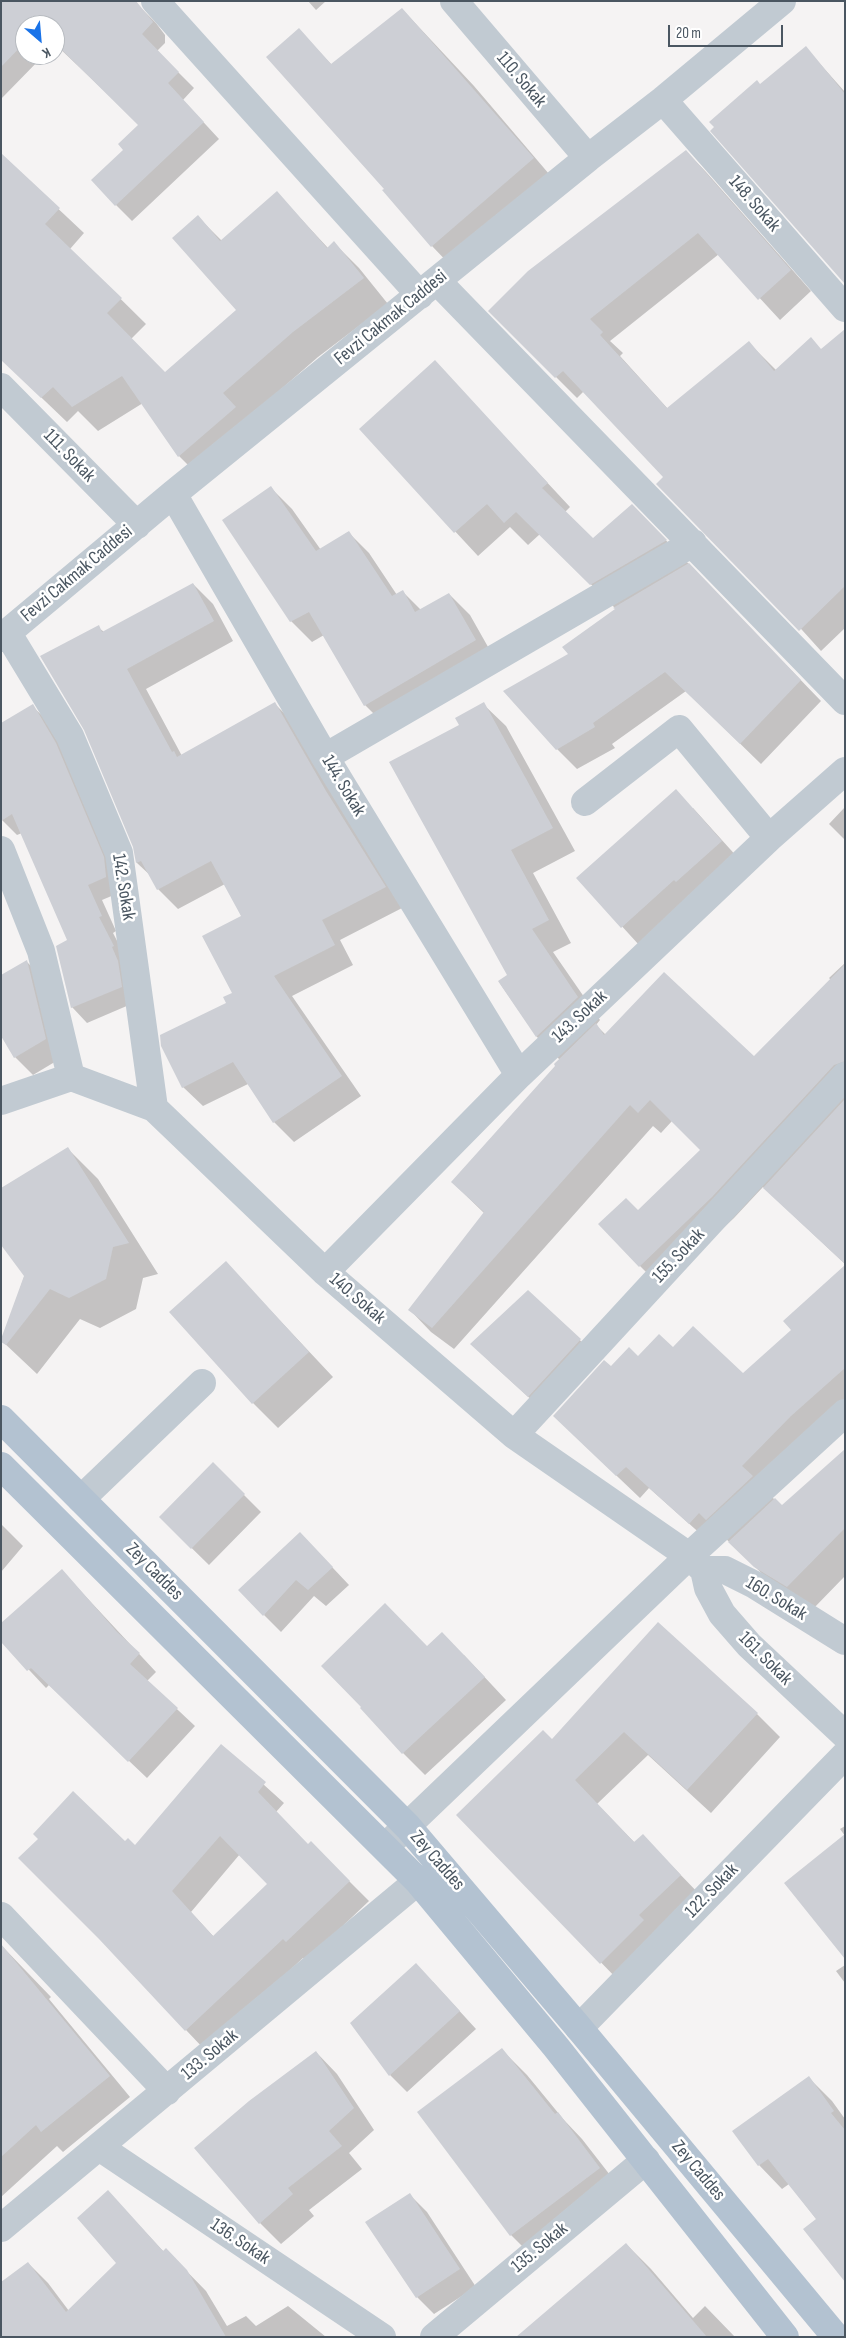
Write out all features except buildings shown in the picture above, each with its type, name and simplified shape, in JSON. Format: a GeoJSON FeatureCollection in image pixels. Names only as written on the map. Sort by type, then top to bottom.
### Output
{"type":"FeatureCollection","features":[{"type":"Feature","properties":{"kind":"main road","name":"Zey Caddes"},"geometry":{"type":"LineString","coordinates":[[1,1419],[408,1827],[579,2028],[836,2337]]}},
{"type":"Feature","properties":{"kind":"main road","name":"Zey Caddes"},"geometry":{"type":"LineString","coordinates":[[1,1466],[418,1881],[556,2047],[785,2337]]}},
{"type":"Feature","properties":{"kind":"street"},"geometry":{"type":"LineString","coordinates":[[155,1],[428,288],[693,543],[845,701]]}},
{"type":"Feature","properties":{"kind":"street","name":"110. Sokak"},"geometry":{"type":"LineString","coordinates":[[454,1],[588,158]]}},
{"type":"Feature","properties":{"kind":"street","name":"Fevzi Cakmak Caddesi"},"geometry":{"type":"LineString","coordinates":[[4,635],[173,494],[588,158],[663,100],[782,1]]}},
{"type":"Feature","properties":{"kind":"street","name":"148. Sokak"},"geometry":{"type":"LineString","coordinates":[[663,100],[845,308]]}},
{"type":"Feature","properties":{"kind":"street","name":"111. Sokak"},"geometry":{"type":"LineString","coordinates":[[1,386],[137,525]]}},
{"type":"Feature","properties":{"kind":"street","name":"144. Sokak"},"geometry":{"type":"LineString","coordinates":[[173,494],[325,757],[519,1075]]}},
{"type":"Feature","properties":{"kind":"street"},"geometry":{"type":"LineString","coordinates":[[325,757],[693,543]]}},
{"type":"Feature","properties":{"kind":"street","name":"142. Sokak"},"geometry":{"type":"LineString","coordinates":[[4,635],[70,736],[119,853],[154,1108]]}},
{"type":"Feature","properties":{"kind":"street"},"geometry":{"type":"LineString","coordinates":[[585,802],[679,729],[769,838]]}},
{"type":"Feature","properties":{"kind":"street","name":"143. Sokak"},"geometry":{"type":"LineString","coordinates":[[325,1272],[519,1075],[769,838],[845,771]]}},
{"type":"Feature","properties":{"kind":"street"},"geometry":{"type":"LineString","coordinates":[[1,850],[42,951],[71,1078],[1,1101]]}},
{"type":"Feature","properties":{"kind":"street","name":"155. Sokak"},"geometry":{"type":"LineString","coordinates":[[514,1435],[845,1076]]}},
{"type":"Feature","properties":{"kind":"street","name":"140. Sokak"},"geometry":{"type":"LineString","coordinates":[[71,1078],[154,1108],[325,1272],[514,1435],[697,1563]]}},
{"type":"Feature","properties":{"kind":"street"},"geometry":{"type":"LineString","coordinates":[[81,1500],[202,1383]]}},
{"type":"Feature","properties":{"kind":"street"},"geometry":{"type":"LineString","coordinates":[[385,1848],[697,1563],[845,1413]]}},
{"type":"Feature","properties":{"kind":"street","name":"160. Sokak"},"geometry":{"type":"LineString","coordinates":[[697,1563],[725,1570],[755,1585],[845,1641]]}},
{"type":"Feature","properties":{"kind":"street","name":"161. Sokak"},"geometry":{"type":"LineString","coordinates":[[697,1563],[722,1614],[749,1645],[845,1735]]}},
{"type":"Feature","properties":{"kind":"street","name":"122. Sokak"},"geometry":{"type":"LineString","coordinates":[[579,2028],[845,1755]]}},
{"type":"Feature","properties":{"kind":"street","name":"133. Sokak"},"geometry":{"type":"LineString","coordinates":[[1,2228],[418,1881]]}},
{"type":"Feature","properties":{"kind":"street"},"geometry":{"type":"LineString","coordinates":[[1,1916],[167,2091]]}},
{"type":"Feature","properties":{"kind":"street","name":"136. Sokak"},"geometry":{"type":"LineString","coordinates":[[99,2147],[382,2337]]}},
{"type":"Feature","properties":{"kind":"street","name":"135. Sokak"},"geometry":{"type":"LineString","coordinates":[[434,2337],[646,2160]]}}]}
